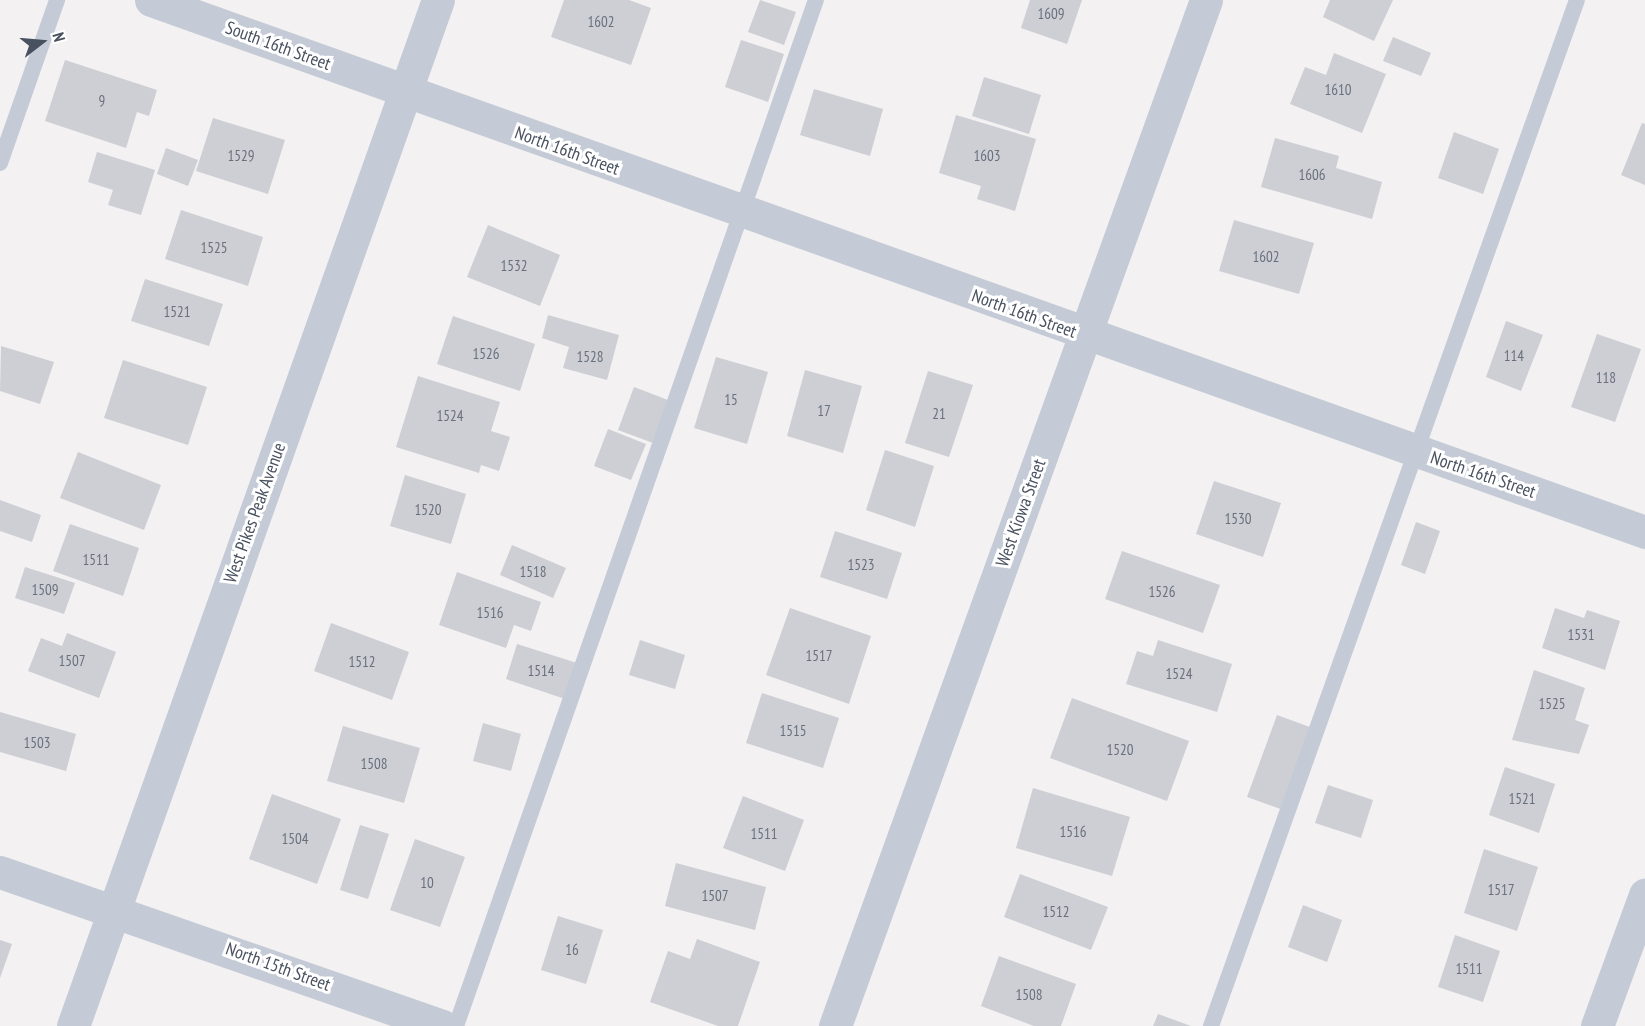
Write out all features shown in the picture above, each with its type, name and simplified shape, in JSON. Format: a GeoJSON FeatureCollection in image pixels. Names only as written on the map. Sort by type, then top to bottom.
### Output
{"type":"FeatureCollection","features":[{"type":"Feature","properties":{"kind":"street","name":"South 16th Street"},"geometry":{"type":"LineString","coordinates":[[151,0],[405,93]]}},
{"type":"Feature","properties":{"kind":"street","name":"West Pikes Peak Avenue"},"geometry":{"type":"LineString","coordinates":[[73,1026],[438,0]]}},
{"type":"Feature","properties":{"kind":"street","name":"West Kiowa Street"},"geometry":{"type":"LineString","coordinates":[[835,1026],[1206,0]]}},
{"type":"Feature","properties":{"kind":"street","name":"North 16th Street"},"geometry":{"type":"LineString","coordinates":[[405,93],[1645,532]]}},
{"type":"Feature","properties":{"kind":"street","name":"North 15th Street"},"geometry":{"type":"LineString","coordinates":[[0,872],[114,909],[442,1026]]}},
{"type":"Feature","properties":{"kind":"street"},"geometry":{"type":"LineString","coordinates":[[1597,1026],[1645,895]]}},
{"type":"Feature","properties":{"kind":"lane"},"geometry":{"type":"LineString","coordinates":[[0,163],[57,0]]}},
{"type":"Feature","properties":{"kind":"lane"},"geometry":{"type":"LineString","coordinates":[[456,1026],[816,0]]}},
{"type":"Feature","properties":{"kind":"lane"},"geometry":{"type":"LineString","coordinates":[[1211,1026],[1577,0]]}},
{"type":"Feature","properties":{"kind":"building"},"geometry":{"type":"Polygon","coordinates":[[[564,0],[629,0],[651,8],[631,65],[551,37],[564,0]]]}},
{"type":"Feature","properties":{"kind":"building"},"geometry":{"type":"Polygon","coordinates":[[[760,0],[796,12],[784,45],[748,32],[760,0]]]}},
{"type":"Feature","properties":{"kind":"building"},"geometry":{"type":"Polygon","coordinates":[[[1030,0],[1082,0],[1067,44],[1021,28],[1030,0]]]}},
{"type":"Feature","properties":{"kind":"building"},"geometry":{"type":"Polygon","coordinates":[[[1330,0],[1393,0],[1374,41],[1323,17],[1330,0]]]}},
{"type":"Feature","properties":{"kind":"building"},"geometry":{"type":"Polygon","coordinates":[[[1393,37],[1431,53],[1421,76],[1383,61],[1393,37]]]}},
{"type":"Feature","properties":{"kind":"building"},"geometry":{"type":"Polygon","coordinates":[[[741,40],[784,54],[768,102],[725,87],[741,40]]]}},
{"type":"Feature","properties":{"kind":"building"},"geometry":{"type":"Polygon","coordinates":[[[1334,53],[1386,74],[1362,133],[1290,104],[1305,67],[1326,75],[1334,53]]]}},
{"type":"Feature","properties":{"kind":"building"},"geometry":{"type":"Polygon","coordinates":[[[65,60],[157,90],[149,116],[137,112],[126,148],[45,121],[65,60]]]}},
{"type":"Feature","properties":{"kind":"building"},"geometry":{"type":"Polygon","coordinates":[[[984,77],[1041,95],[1029,134],[972,116],[984,77]]]}},
{"type":"Feature","properties":{"kind":"building"},"geometry":{"type":"Polygon","coordinates":[[[814,89],[883,109],[870,156],[800,135],[814,89]]]}},
{"type":"Feature","properties":{"kind":"building"},"geometry":{"type":"Polygon","coordinates":[[[956,115],[1036,139],[1015,211],[977,199],[981,186],[939,173],[956,115]]]}},
{"type":"Feature","properties":{"kind":"building"},"geometry":{"type":"Polygon","coordinates":[[[213,118],[285,140],[268,194],[196,171],[213,118]]]}},
{"type":"Feature","properties":{"kind":"building"},"geometry":{"type":"Polygon","coordinates":[[[1642,123],[1645,124],[1645,185],[1621,175],[1642,123]]]}},
{"type":"Feature","properties":{"kind":"building"},"geometry":{"type":"Polygon","coordinates":[[[1454,132],[1499,149],[1483,194],[1438,178],[1454,132]]]}},
{"type":"Feature","properties":{"kind":"building"},"geometry":{"type":"Polygon","coordinates":[[[1275,138],[1339,156],[1336,168],[1382,182],[1372,219],[1261,187],[1275,138]]]}},
{"type":"Feature","properties":{"kind":"building"},"geometry":{"type":"Polygon","coordinates":[[[166,148],[198,160],[188,186],[157,174],[166,148]]]}},
{"type":"Feature","properties":{"kind":"building"},"geometry":{"type":"Polygon","coordinates":[[[97,152],[155,170],[141,215],[108,205],[113,190],[88,182],[97,152]]]}},
{"type":"Feature","properties":{"kind":"building"},"geometry":{"type":"Polygon","coordinates":[[[181,210],[263,237],[248,286],[165,259],[181,210]]]}},
{"type":"Feature","properties":{"kind":"building"},"geometry":{"type":"Polygon","coordinates":[[[1234,220],[1314,243],[1299,294],[1219,271],[1234,220]]]}},
{"type":"Feature","properties":{"kind":"building"},"geometry":{"type":"Polygon","coordinates":[[[488,225],[560,255],[540,306],[467,277],[488,225]]]}},
{"type":"Feature","properties":{"kind":"building"},"geometry":{"type":"Polygon","coordinates":[[[145,279],[223,304],[209,346],[131,321],[145,279]]]}},
{"type":"Feature","properties":{"kind":"building"},"geometry":{"type":"Polygon","coordinates":[[[548,315],[619,335],[607,380],[563,368],[569,347],[542,338],[548,315]]]}},
{"type":"Feature","properties":{"kind":"building"},"geometry":{"type":"Polygon","coordinates":[[[453,316],[535,344],[520,391],[437,364],[453,316]]]}},
{"type":"Feature","properties":{"kind":"building"},"geometry":{"type":"Polygon","coordinates":[[[1506,321],[1543,335],[1521,391],[1486,377],[1506,321]]]}},
{"type":"Feature","properties":{"kind":"building"},"geometry":{"type":"Polygon","coordinates":[[[1597,334],[1641,349],[1615,422],[1571,407],[1597,334]]]}},
{"type":"Feature","properties":{"kind":"building"},"geometry":{"type":"Polygon","coordinates":[[[1,346],[54,362],[40,404],[0,391],[1,346]]]}},
{"type":"Feature","properties":{"kind":"building"},"geometry":{"type":"Polygon","coordinates":[[[716,357],[768,372],[747,444],[694,428],[716,357]]]}},
{"type":"Feature","properties":{"kind":"building"},"geometry":{"type":"Polygon","coordinates":[[[123,360],[207,387],[188,445],[104,418],[123,360]]]}},
{"type":"Feature","properties":{"kind":"building"},"geometry":{"type":"Polygon","coordinates":[[[805,370],[862,386],[843,453],[787,436],[805,370]]]}},
{"type":"Feature","properties":{"kind":"building"},"geometry":{"type":"Polygon","coordinates":[[[928,371],[973,385],[949,457],[905,443],[928,371]]]}},
{"type":"Feature","properties":{"kind":"building"},"geometry":{"type":"Polygon","coordinates":[[[418,376],[500,402],[491,431],[510,437],[499,471],[481,465],[479,473],[396,447],[418,376]]]}},
{"type":"Feature","properties":{"kind":"building"},"geometry":{"type":"Polygon","coordinates":[[[634,387],[668,400],[653,443],[618,430],[634,387]]]}},
{"type":"Feature","properties":{"kind":"building"},"geometry":{"type":"Polygon","coordinates":[[[608,429],[646,444],[631,480],[594,466],[608,429]]]}},
{"type":"Feature","properties":{"kind":"building"},"geometry":{"type":"Polygon","coordinates":[[[885,450],[934,466],[915,527],[866,510],[885,450]]]}},
{"type":"Feature","properties":{"kind":"building"},"geometry":{"type":"Polygon","coordinates":[[[78,452],[161,485],[144,530],[60,498],[78,452]]]}},
{"type":"Feature","properties":{"kind":"building"},"geometry":{"type":"Polygon","coordinates":[[[405,475],[466,494],[451,544],[390,526],[405,475]]]}},
{"type":"Feature","properties":{"kind":"building"},"geometry":{"type":"Polygon","coordinates":[[[1214,481],[1281,503],[1263,557],[1196,534],[1214,481]]]}},
{"type":"Feature","properties":{"kind":"building"},"geometry":{"type":"Polygon","coordinates":[[[0,500],[41,515],[32,542],[0,531],[0,500]]]}},
{"type":"Feature","properties":{"kind":"building"},"geometry":{"type":"Polygon","coordinates":[[[1416,522],[1440,531],[1425,574],[1401,565],[1416,522]]]}},
{"type":"Feature","properties":{"kind":"building"},"geometry":{"type":"Polygon","coordinates":[[[70,524],[139,548],[123,596],[53,571],[70,524]]]}},
{"type":"Feature","properties":{"kind":"building"},"geometry":{"type":"Polygon","coordinates":[[[835,531],[902,553],[887,599],[820,577],[835,531]]]}},
{"type":"Feature","properties":{"kind":"building"},"geometry":{"type":"Polygon","coordinates":[[[512,545],[566,568],[553,598],[500,575],[512,545]]]}},
{"type":"Feature","properties":{"kind":"building"},"geometry":{"type":"Polygon","coordinates":[[[1122,551],[1220,585],[1203,633],[1105,599],[1122,551]]]}},
{"type":"Feature","properties":{"kind":"building"},"geometry":{"type":"Polygon","coordinates":[[[25,567],[75,583],[64,614],[15,598],[25,567]]]}},
{"type":"Feature","properties":{"kind":"building"},"geometry":{"type":"Polygon","coordinates":[[[457,572],[541,602],[531,631],[514,625],[506,648],[439,625],[457,572]]]}},
{"type":"Feature","properties":{"kind":"building"},"geometry":{"type":"Polygon","coordinates":[[[790,608],[871,636],[849,704],[766,675],[790,608]]]}},
{"type":"Feature","properties":{"kind":"building"},"geometry":{"type":"Polygon","coordinates":[[[1555,608],[1584,618],[1587,610],[1620,621],[1605,670],[1542,648],[1555,608]]]}},
{"type":"Feature","properties":{"kind":"building"},"geometry":{"type":"Polygon","coordinates":[[[331,623],[409,652],[392,700],[314,671],[331,623]]]}},
{"type":"Feature","properties":{"kind":"building"},"geometry":{"type":"Polygon","coordinates":[[[67,633],[116,652],[99,698],[28,671],[41,638],[62,646],[67,633]]]}},
{"type":"Feature","properties":{"kind":"building"},"geometry":{"type":"Polygon","coordinates":[[[640,640],[685,655],[675,689],[629,675],[640,640]]]}},
{"type":"Feature","properties":{"kind":"building"},"geometry":{"type":"Polygon","coordinates":[[[1158,640],[1232,664],[1217,712],[1126,684],[1137,651],[1153,656],[1158,640]]]}},
{"type":"Feature","properties":{"kind":"building"},"geometry":{"type":"Polygon","coordinates":[[[517,644],[577,663],[565,699],[506,679],[517,644]]]}},
{"type":"Feature","properties":{"kind":"building"},"geometry":{"type":"Polygon","coordinates":[[[1534,670],[1585,688],[1575,720],[1589,725],[1579,754],[1512,740],[1534,670]]]}},
{"type":"Feature","properties":{"kind":"building"},"geometry":{"type":"Polygon","coordinates":[[[762,693],[839,718],[823,768],[746,743],[762,693]]]}},
{"type":"Feature","properties":{"kind":"building"},"geometry":{"type":"Polygon","coordinates":[[[1072,698],[1189,741],[1167,801],[1050,758],[1072,698]]]}},
{"type":"Feature","properties":{"kind":"building"},"geometry":{"type":"Polygon","coordinates":[[[0,712],[76,734],[66,771],[0,752],[0,712]]]}},
{"type":"Feature","properties":{"kind":"building"},"geometry":{"type":"Polygon","coordinates":[[[1277,715],[1318,730],[1289,812],[1247,797],[1277,715]]]}},
{"type":"Feature","properties":{"kind":"building"},"geometry":{"type":"Polygon","coordinates":[[[483,723],[521,734],[511,771],[473,761],[483,723]]]}},
{"type":"Feature","properties":{"kind":"building"},"geometry":{"type":"Polygon","coordinates":[[[343,726],[420,748],[404,803],[327,781],[343,726]]]}},
{"type":"Feature","properties":{"kind":"building"},"geometry":{"type":"Polygon","coordinates":[[[1505,767],[1555,784],[1539,833],[1489,815],[1505,767]]]}},
{"type":"Feature","properties":{"kind":"building"},"geometry":{"type":"Polygon","coordinates":[[[1328,785],[1373,800],[1361,838],[1315,823],[1328,785]]]}},
{"type":"Feature","properties":{"kind":"building"},"geometry":{"type":"Polygon","coordinates":[[[1033,788],[1130,817],[1112,876],[1016,848],[1033,788]]]}},
{"type":"Feature","properties":{"kind":"building"},"geometry":{"type":"Polygon","coordinates":[[[272,794],[341,819],[317,884],[249,859],[272,794]]]}},
{"type":"Feature","properties":{"kind":"building"},"geometry":{"type":"Polygon","coordinates":[[[743,796],[804,820],[785,871],[723,848],[743,796]]]}},
{"type":"Feature","properties":{"kind":"building"},"geometry":{"type":"Polygon","coordinates":[[[360,825],[389,834],[368,899],[340,890],[360,825]]]}},
{"type":"Feature","properties":{"kind":"building"},"geometry":{"type":"Polygon","coordinates":[[[415,839],[465,857],[440,927],[390,910],[415,839]]]}},
{"type":"Feature","properties":{"kind":"building"},"geometry":{"type":"Polygon","coordinates":[[[1484,849],[1538,867],[1517,931],[1464,913],[1484,849]]]}},
{"type":"Feature","properties":{"kind":"building"},"geometry":{"type":"Polygon","coordinates":[[[676,863],[766,887],[755,930],[665,906],[676,863]]]}},
{"type":"Feature","properties":{"kind":"building"},"geometry":{"type":"Polygon","coordinates":[[[1020,874],[1108,907],[1091,950],[1004,917],[1020,874]]]}},
{"type":"Feature","properties":{"kind":"building"},"geometry":{"type":"Polygon","coordinates":[[[1303,905],[1342,920],[1327,962],[1288,947],[1303,905]]]}},
{"type":"Feature","properties":{"kind":"building"},"geometry":{"type":"Polygon","coordinates":[[[558,916],[603,930],[586,984],[541,970],[558,916]]]}},
{"type":"Feature","properties":{"kind":"building"},"geometry":{"type":"Polygon","coordinates":[[[1455,935],[1500,951],[1483,1002],[1438,987],[1455,935]]]}},
{"type":"Feature","properties":{"kind":"building"},"geometry":{"type":"Polygon","coordinates":[[[697,939],[760,962],[738,1026],[718,1026],[650,1002],[668,951],[690,959],[697,939]]]}},
{"type":"Feature","properties":{"kind":"building"},"geometry":{"type":"Polygon","coordinates":[[[0,940],[12,944],[0,978],[0,940]]]}},
{"type":"Feature","properties":{"kind":"building"},"geometry":{"type":"Polygon","coordinates":[[[999,956],[1076,984],[1061,1026],[1034,1026],[981,1006],[999,956]]]}},
{"type":"Feature","properties":{"kind":"building"},"geometry":{"type":"Polygon","coordinates":[[[1158,1014],[1191,1026],[1153,1026],[1158,1014]]]}}]}
